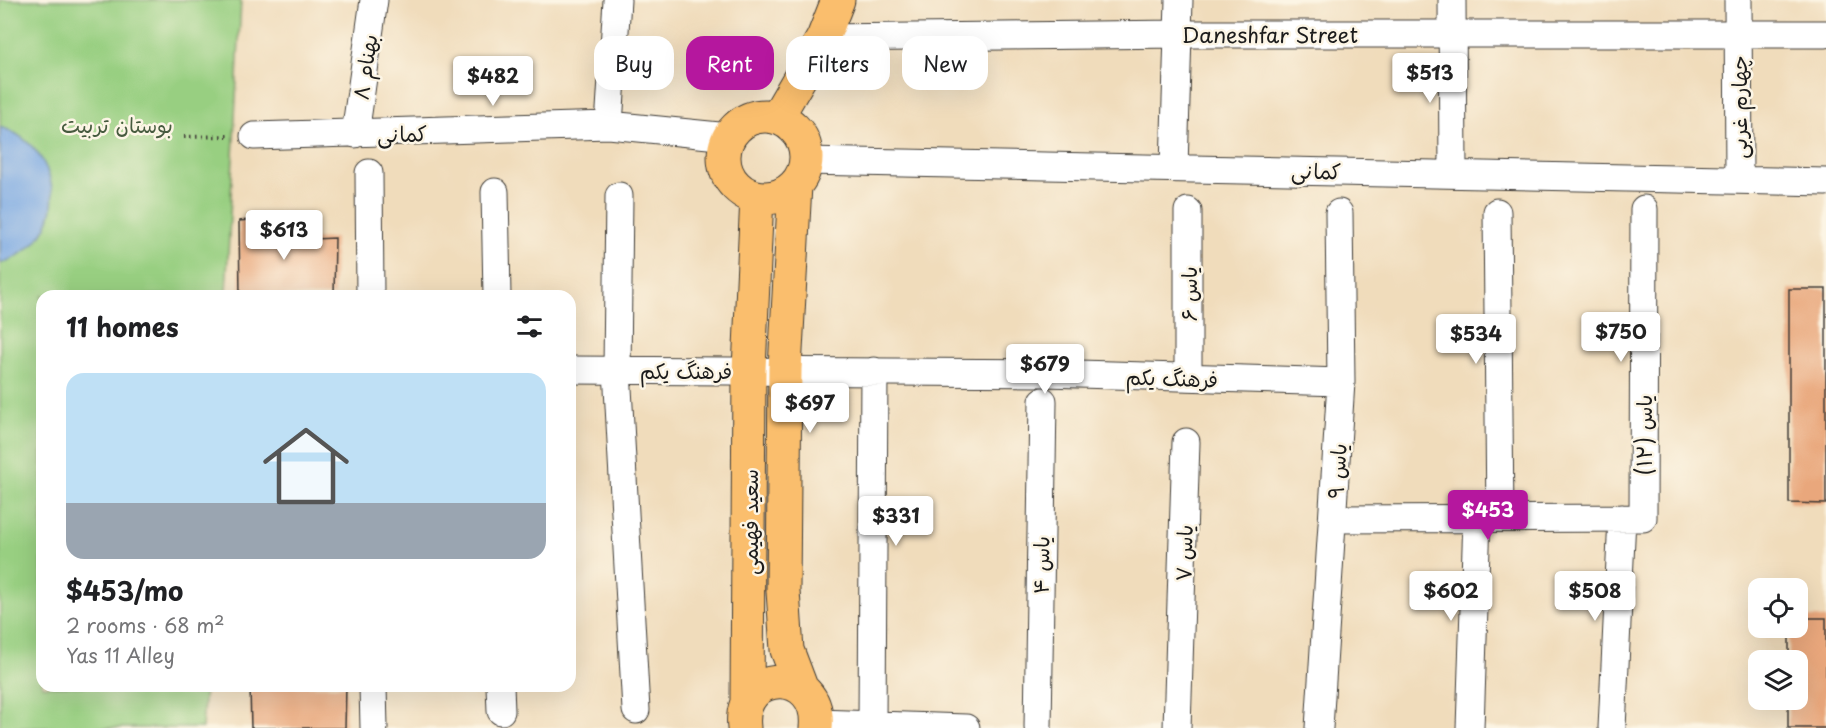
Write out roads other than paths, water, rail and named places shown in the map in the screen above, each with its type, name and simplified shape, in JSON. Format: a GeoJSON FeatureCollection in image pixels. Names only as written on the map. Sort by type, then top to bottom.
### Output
{"type":"FeatureCollection","features":[{"type":"Feature","properties":{"kind":"main road"},"geometry":{"type":"LineString","coordinates":[[824,36],[838,0]]}},
{"type":"Feature","properties":{"kind":"main road"},"geometry":{"type":"LineString","coordinates":[[777,117],[793,90]]}},
{"type":"Feature","properties":{"kind":"main road"},"geometry":{"type":"LineString","coordinates":[[763,115],[777,117],[789,123],[799,133],[805,147],[801,173],[784,194],[757,197],[735,185],[728,174],[724,155],[729,137],[749,118],[763,115]]}},
{"type":"Feature","properties":{"kind":"main road","name":"سعید فهیمی"},"geometry":{"type":"LineString","coordinates":[[801,173],[785,369],[783,591],[787,650],[801,687],[816,706],[817,725]]}},
{"type":"Feature","properties":{"kind":"main road","name":"سعید فهیمی"},"geometry":{"type":"LineString","coordinates":[[746,715],[749,369],[757,197]]}},
{"type":"Feature","properties":{"kind":"main road"},"geometry":{"type":"LineString","coordinates":[[746,715],[754,692],[764,685],[789,682],[801,687]]}},
{"type":"Feature","properties":{"kind":"street","name":"بهنام ۸"},"geometry":{"type":"LineString","coordinates":[[355,134],[374,0]]}},
{"type":"Feature","properties":{"kind":"street"},"geometry":{"type":"LineString","coordinates":[[609,125],[617,0]]}},
{"type":"Feature","properties":{"kind":"street"},"geometry":{"type":"LineString","coordinates":[[1174,167],[1179,0]]}},
{"type":"Feature","properties":{"kind":"street"},"geometry":{"type":"LineString","coordinates":[[1452,0],[1453,174]]}},
{"type":"Feature","properties":{"kind":"street","name":"چهارم غربی"},"geometry":{"type":"LineString","coordinates":[[1737,0],[1739,180]]}},
{"type":"Feature","properties":{"kind":"street","name":"Daneshfar Street"},"geometry":{"type":"LineString","coordinates":[[890,37],[1178,34],[1826,34]]}},
{"type":"Feature","properties":{"kind":"street","name":"کمانی"},"geometry":{"type":"LineString","coordinates":[[254,136],[609,125],[729,137]]}},
{"type":"Feature","properties":{"kind":"street","name":"کمانی"},"geometry":{"type":"LineString","coordinates":[[801,173],[1174,167],[1826,182]]}},
{"type":"Feature","properties":{"kind":"street"},"geometry":{"type":"LineString","coordinates":[[369,173],[370,290]]}},
{"type":"Feature","properties":{"kind":"street"},"geometry":{"type":"LineString","coordinates":[[495,192],[497,290]]}},
{"type":"Feature","properties":{"kind":"street"},"geometry":{"type":"LineString","coordinates":[[619,196],[617,370],[636,710]]}},
{"type":"Feature","properties":{"kind":"street","name":"یاس (۱۲)"},"geometry":{"type":"LineString","coordinates":[[1612,728],[1632,518],[1644,209]]}},
{"type":"Feature","properties":{"kind":"street","name":"یاس ۶"},"geometry":{"type":"LineString","coordinates":[[1188,211],[1188,377]]}},
{"type":"Feature","properties":{"kind":"street"},"geometry":{"type":"LineString","coordinates":[[1470,728],[1488,518],[1497,212]]}},
{"type":"Feature","properties":{"kind":"street","name":"یاس ۹"},"geometry":{"type":"LineString","coordinates":[[1319,728],[1341,382],[1339,213]]}},
{"type":"Feature","properties":{"kind":"street","name":"فرهنگ یکم"},"geometry":{"type":"LineString","coordinates":[[576,370],[785,369],[1341,382]]}},
{"type":"Feature","properties":{"kind":"street"},"geometry":{"type":"LineString","coordinates":[[872,723],[874,371]]}},
{"type":"Feature","properties":{"kind":"street","name":"یاس ۴"},"geometry":{"type":"LineString","coordinates":[[1038,728],[1043,402]]}},
{"type":"Feature","properties":{"kind":"street","name":"یاس ۷"},"geometry":{"type":"LineString","coordinates":[[1177,728],[1186,442]]}},
{"type":"Feature","properties":{"kind":"street"},"geometry":{"type":"LineString","coordinates":[[1333,519],[1632,518]]}},
{"type":"Feature","properties":{"kind":"street"},"geometry":{"type":"LineString","coordinates":[[373,692],[374,728]]}},
{"type":"Feature","properties":{"kind":"street"},"geometry":{"type":"LineString","coordinates":[[817,725],[872,723],[966,728]]}},
{"type":"Feature","properties":{"kind":"water"},"geometry":{"type":"Polygon","coordinates":[[[0,127],[17,134],[31,145],[42,159],[49,176],[52,193],[51,210],[46,227],[27,249],[0,264],[0,127]]]}},
{"type":"Feature","properties":{"kind":"park label","name":"بوستان تربیت"},"geometry":{"type":"Point","coordinates":[117,124]}}]}
